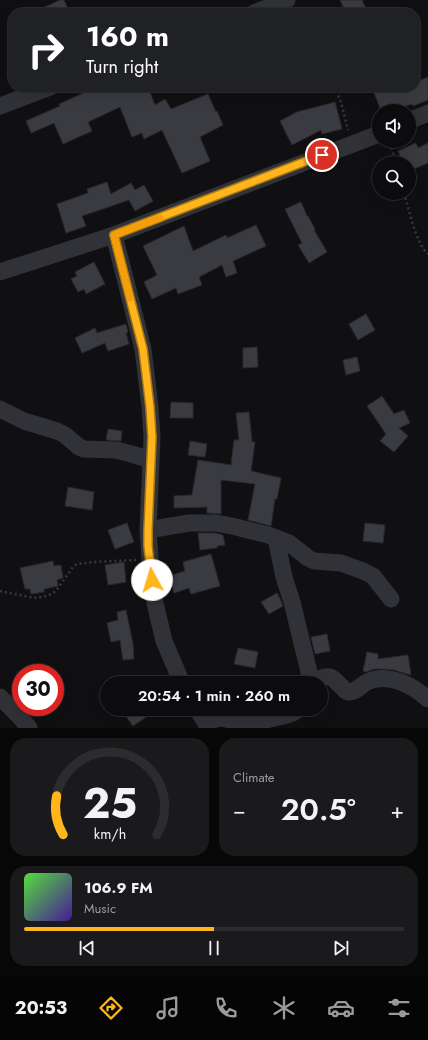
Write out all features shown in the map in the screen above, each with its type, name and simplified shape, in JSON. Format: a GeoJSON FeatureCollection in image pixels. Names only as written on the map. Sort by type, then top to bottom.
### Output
{"type":"FeatureCollection","features":[{"type":"Feature","properties":{"kind":"street"},"geometry":{"type":"LineString","coordinates":[[267,8],[287,0]]}},
{"type":"Feature","properties":{"kind":"street"},"geometry":{"type":"LineString","coordinates":[[0,106],[37,92]]}},
{"type":"Feature","properties":{"kind":"street"},"geometry":{"type":"LineString","coordinates":[[416,118],[428,113]]}},
{"type":"Feature","properties":{"kind":"street"},"geometry":{"type":"LineString","coordinates":[[0,272],[114,235],[372,137]]}},
{"type":"Feature","properties":{"kind":"street"},"geometry":{"type":"LineString","coordinates":[[114,235],[143,349],[150,407],[152,437],[148,530],[155,603],[164,641],[179,676]]}},
{"type":"Feature","properties":{"kind":"street"},"geometry":{"type":"LineString","coordinates":[[0,409],[24,421],[57,430],[79,447],[84,449],[116,450],[128,452],[151,460]]}},
{"type":"Feature","properties":{"kind":"street"},"geometry":{"type":"LineString","coordinates":[[148,530],[189,523],[216,523],[276,538],[289,544],[314,561],[341,563],[373,576],[391,599]]}},
{"type":"Feature","properties":{"kind":"street"},"geometry":{"type":"LineString","coordinates":[[276,538],[284,577],[292,602],[309,676]]}},
{"type":"Feature","properties":{"kind":"street"},"geometry":{"type":"LineString","coordinates":[[328,677],[333,678],[345,690],[350,692],[354,691],[366,682],[389,678],[418,691],[428,699]]}},
{"type":"Feature","properties":{"kind":"street"},"geometry":{"type":"LineString","coordinates":[[0,697],[29,728]]}},
{"type":"Feature","properties":{"kind":"street"},"geometry":{"type":"LineString","coordinates":[[202,716],[208,726],[212,719],[218,717],[245,723],[281,716]]}},
{"type":"Feature","properties":{"kind":"path"},"geometry":{"type":"LineString","coordinates":[[337,92],[352,144]]}},
{"type":"Feature","properties":{"kind":"path"},"geometry":{"type":"LineString","coordinates":[[406,200],[417,237],[428,254]]}},
{"type":"Feature","properties":{"kind":"path"},"geometry":{"type":"LineString","coordinates":[[0,591],[34,598],[42,597],[56,591],[73,567],[77,564],[150,560]]}},
{"type":"Feature","properties":{"kind":"building"},"geometry":{"type":"Polygon","coordinates":[[[60,0],[64,0],[68,8],[43,8],[60,0]]]}},
{"type":"Feature","properties":{"kind":"building"},"geometry":{"type":"Polygon","coordinates":[[[340,0],[362,0],[366,8],[344,8],[340,0]]]}},
{"type":"Feature","properties":{"kind":"building"},"geometry":{"type":"Polygon","coordinates":[[[428,77],[428,100],[416,105],[378,104],[374,92],[420,92],[420,80],[428,77]]]}},
{"type":"Feature","properties":{"kind":"building"},"geometry":{"type":"Polygon","coordinates":[[[86,92],[150,92],[155,105],[165,99],[171,109],[208,94],[223,125],[200,137],[210,161],[182,173],[162,130],[144,139],[142,133],[132,137],[120,107],[88,122],[92,131],[63,144],[54,123],[31,133],[26,121],[60,106],[59,104],[86,92]]]}},
{"type":"Feature","properties":{"kind":"building"},"geometry":{"type":"Polygon","coordinates":[[[335,102],[342,129],[322,134],[321,130],[292,145],[280,121],[297,112],[335,102]]]}},
{"type":"Feature","properties":{"kind":"building"},"geometry":{"type":"Polygon","coordinates":[[[416,143],[418,148],[428,143],[428,163],[416,168],[416,156],[400,156],[398,151],[405,148],[416,148],[416,143]]]}},
{"type":"Feature","properties":{"kind":"building"},"geometry":{"type":"Polygon","coordinates":[[[107,182],[111,194],[131,183],[135,190],[144,185],[153,201],[135,211],[129,200],[82,216],[86,226],[66,233],[57,204],[88,193],[87,189],[107,182]]]}},
{"type":"Feature","properties":{"kind":"building"},"geometry":{"type":"Polygon","coordinates":[[[301,202],[315,229],[314,230],[327,252],[309,263],[298,245],[302,243],[285,209],[301,202]]]}},
{"type":"Feature","properties":{"kind":"building"},"geometry":{"type":"Polygon","coordinates":[[[256,225],[266,246],[233,261],[237,273],[226,277],[222,265],[199,277],[202,285],[178,294],[176,288],[152,299],[144,282],[157,275],[143,246],[184,226],[193,251],[226,235],[227,238],[256,225]]]}},
{"type":"Feature","properties":{"kind":"building"},"geometry":{"type":"Polygon","coordinates":[[[94,262],[105,284],[86,294],[84,289],[78,292],[71,279],[77,276],[75,272],[94,262]]]}},
{"type":"Feature","properties":{"kind":"building"},"geometry":{"type":"Polygon","coordinates":[[[366,314],[375,330],[358,340],[349,324],[366,314]]]}},
{"type":"Feature","properties":{"kind":"building"},"geometry":{"type":"Polygon","coordinates":[[[126,324],[128,332],[126,333],[129,344],[108,351],[105,343],[82,353],[75,338],[95,328],[97,333],[126,324]]]}},
{"type":"Feature","properties":{"kind":"building"},"geometry":{"type":"Polygon","coordinates":[[[257,347],[258,367],[243,368],[243,348],[257,347]]]}},
{"type":"Feature","properties":{"kind":"building"},"geometry":{"type":"Polygon","coordinates":[[[357,357],[360,371],[346,375],[343,360],[357,357]]]}},
{"type":"Feature","properties":{"kind":"building"},"geometry":{"type":"Polygon","coordinates":[[[382,396],[394,414],[404,410],[410,423],[399,428],[408,436],[394,452],[380,441],[386,434],[367,406],[382,396]]]}},
{"type":"Feature","properties":{"kind":"building"},"geometry":{"type":"Polygon","coordinates":[[[171,402],[193,403],[193,418],[170,418],[171,402]]]}},
{"type":"Feature","properties":{"kind":"building"},"geometry":{"type":"Polygon","coordinates":[[[249,412],[252,442],[255,442],[251,471],[281,478],[277,499],[275,499],[271,526],[248,520],[255,484],[221,480],[221,514],[207,513],[207,507],[174,508],[174,496],[192,495],[198,460],[231,465],[234,440],[239,440],[236,413],[249,412]]]}},
{"type":"Feature","properties":{"kind":"building"},"geometry":{"type":"Polygon","coordinates":[[[108,429],[122,431],[121,441],[106,440],[108,429]]]}},
{"type":"Feature","properties":{"kind":"building"},"geometry":{"type":"Polygon","coordinates":[[[190,441],[207,444],[205,457],[188,455],[190,441]]]}},
{"type":"Feature","properties":{"kind":"building"},"geometry":{"type":"Polygon","coordinates":[[[68,487],[94,492],[92,510],[65,506],[68,487]]]}},
{"type":"Feature","properties":{"kind":"building"},"geometry":{"type":"Polygon","coordinates":[[[127,523],[134,542],[115,549],[108,530],[127,523]]]}},
{"type":"Feature","properties":{"kind":"building"},"geometry":{"type":"Polygon","coordinates":[[[365,523],[385,525],[383,543],[363,541],[365,523]]]}},
{"type":"Feature","properties":{"kind":"building"},"geometry":{"type":"Polygon","coordinates":[[[198,533],[215,533],[223,535],[225,545],[217,546],[217,548],[200,550],[198,533]]]}},
{"type":"Feature","properties":{"kind":"building"},"geometry":{"type":"Polygon","coordinates":[[[211,554],[220,586],[191,594],[189,588],[174,593],[169,576],[185,571],[183,562],[211,554]]]}},
{"type":"Feature","properties":{"kind":"building"},"geometry":{"type":"Polygon","coordinates":[[[53,561],[54,566],[61,565],[63,578],[57,580],[58,586],[44,589],[44,592],[31,594],[30,589],[25,589],[20,568],[53,561]]]}},
{"type":"Feature","properties":{"kind":"building"},"geometry":{"type":"Polygon","coordinates":[[[124,562],[126,582],[108,585],[105,565],[124,562]]]}},
{"type":"Feature","properties":{"kind":"building"},"geometry":{"type":"Polygon","coordinates":[[[277,593],[283,606],[269,614],[261,602],[277,593]]]}},
{"type":"Feature","properties":{"kind":"building"},"geometry":{"type":"Polygon","coordinates":[[[126,610],[133,644],[134,659],[123,660],[120,640],[111,642],[107,623],[118,620],[117,612],[126,610]]]}},
{"type":"Feature","properties":{"kind":"building"},"geometry":{"type":"Polygon","coordinates":[[[327,634],[330,651],[315,654],[311,637],[327,634]]]}},
{"type":"Feature","properties":{"kind":"building"},"geometry":{"type":"Polygon","coordinates":[[[238,648],[258,652],[255,668],[234,664],[238,648]]]}},
{"type":"Feature","properties":{"kind":"building"},"geometry":{"type":"Polygon","coordinates":[[[367,652],[378,654],[378,659],[408,655],[411,675],[384,669],[374,669],[366,672],[363,671],[367,652]]]}},
{"type":"Feature","properties":{"kind":"building"},"geometry":{"type":"Polygon","coordinates":[[[126,716],[145,716],[146,717],[133,726],[126,716]]]}},
{"type":"Feature","properties":{"kind":"slow traffic"},"geometry":{"type":"LineString","coordinates":[[130,298],[114,235],[160,218]]}},
{"type":"Feature","properties":{"kind":"route"},"geometry":{"type":"LineString","coordinates":[[152,580],[148,546],[152,437],[150,407],[143,349],[114,235],[263,179],[322,155]]}}]}
